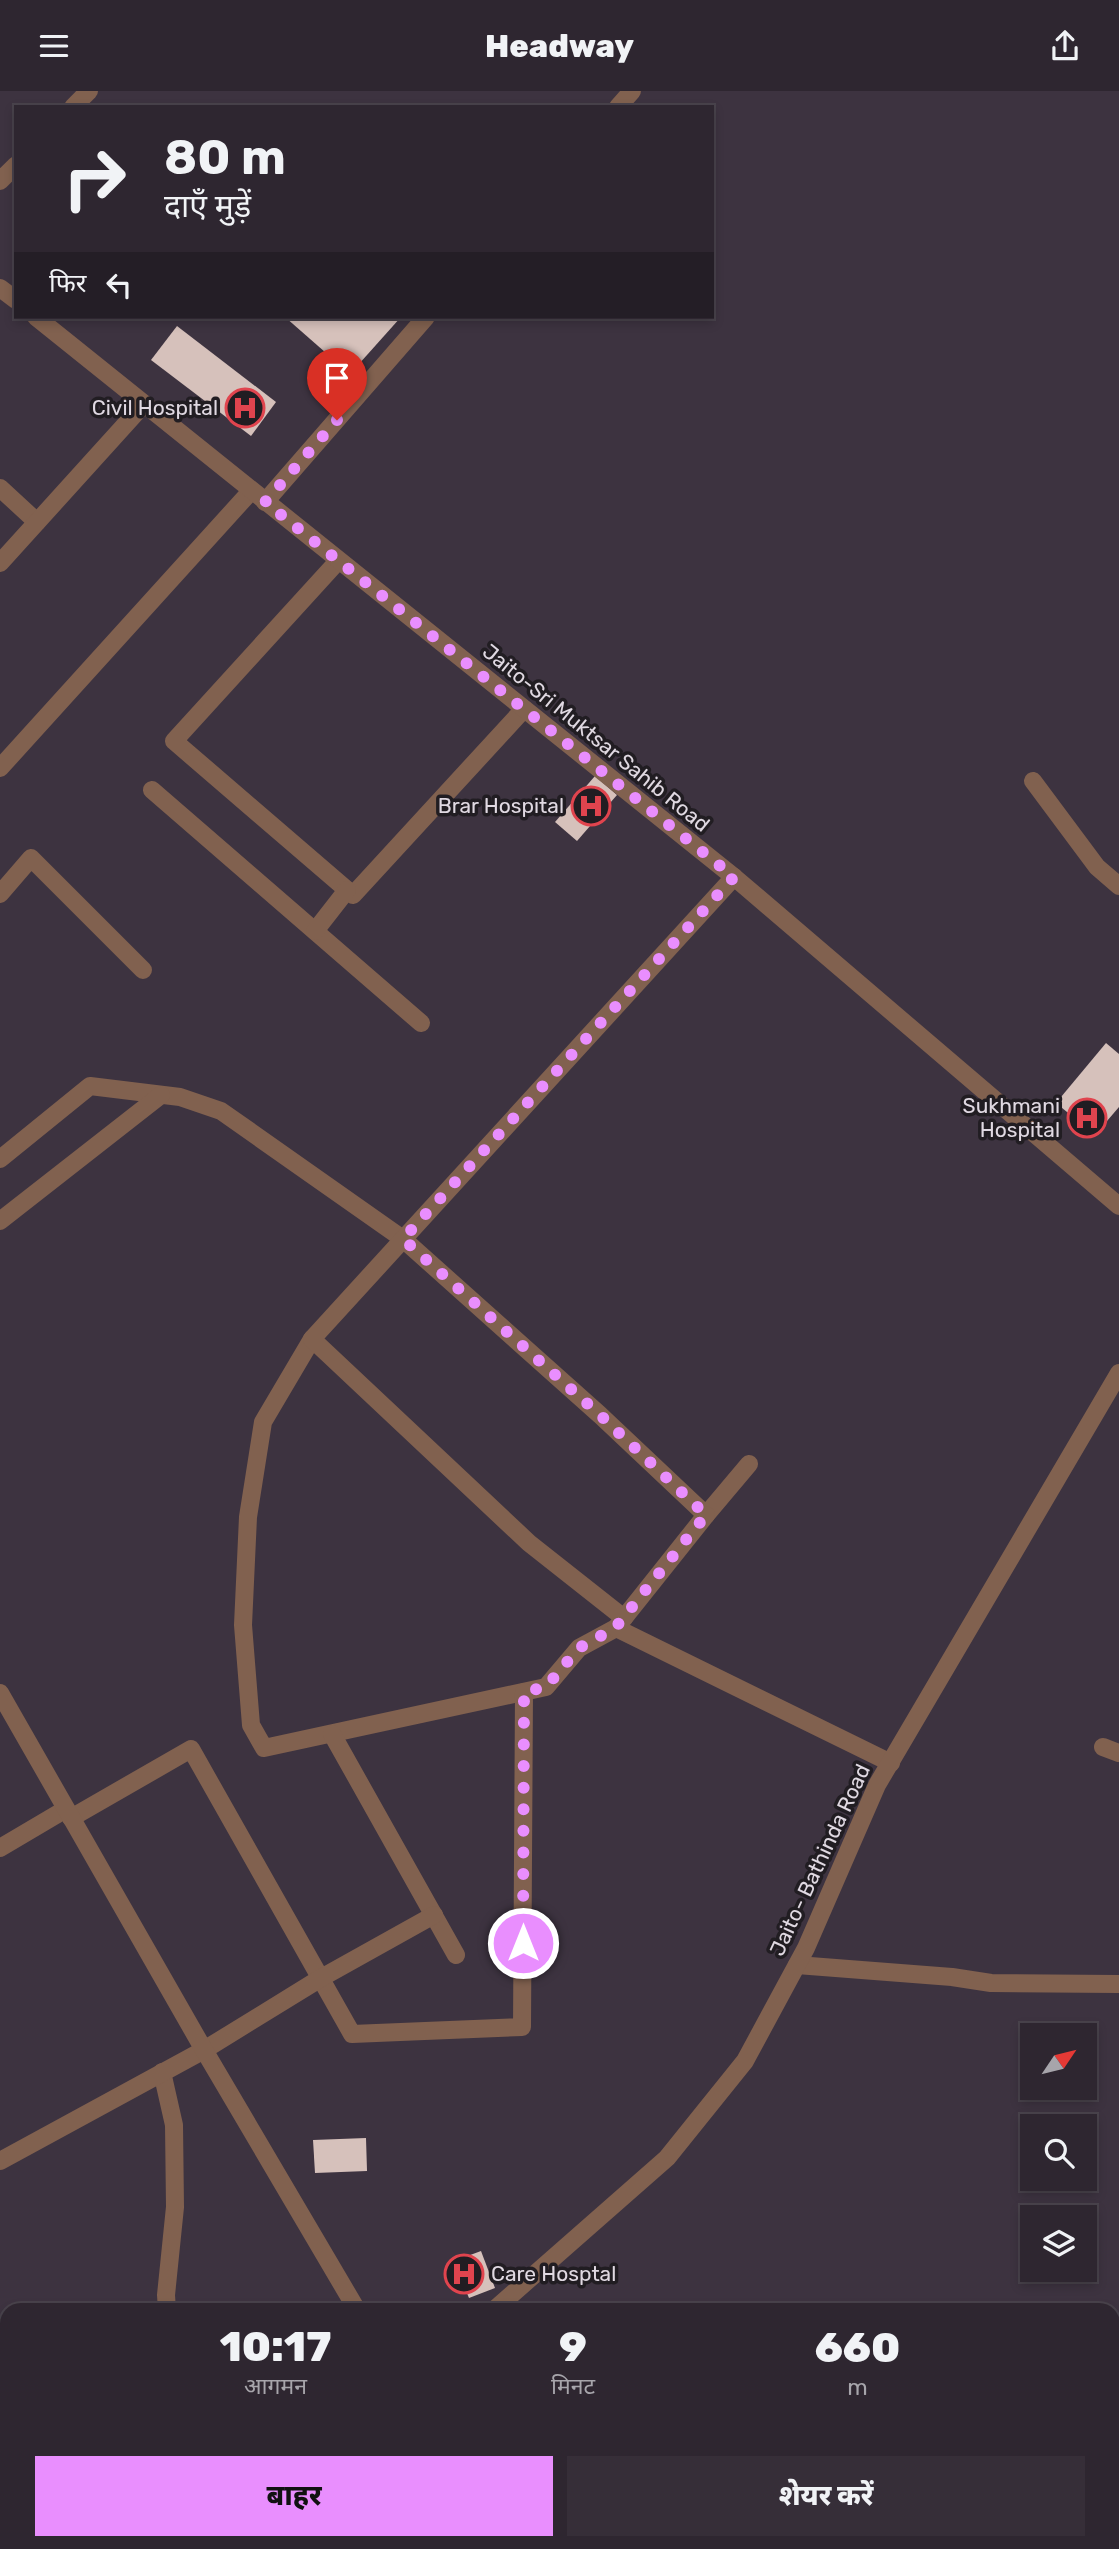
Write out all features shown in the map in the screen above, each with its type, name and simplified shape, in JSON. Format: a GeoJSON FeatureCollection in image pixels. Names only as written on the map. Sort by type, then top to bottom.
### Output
{"type":"FeatureCollection","features":[{"type":"Feature","properties":{"kind":"street"},"geometry":{"type":"LineString","coordinates":[[75,105],[89,91]]}},
{"type":"Feature","properties":{"kind":"street"},"geometry":{"type":"LineString","coordinates":[[620,105],[632,91]]}},
{"type":"Feature","properties":{"kind":"street"},"geometry":{"type":"LineString","coordinates":[[0,181],[14,167]]}},
{"type":"Feature","properties":{"kind":"street","name":"Jaito-Sri Muktsar Sahib Road"},"geometry":{"type":"LineString","coordinates":[[38,319],[734,877],[1119,1206]]}},
{"type":"Feature","properties":{"kind":"street"},"geometry":{"type":"LineString","coordinates":[[0,768],[424,319]]}},
{"type":"Feature","properties":{"kind":"street"},"geometry":{"type":"LineString","coordinates":[[0,563],[143,405]]}},
{"type":"Feature","properties":{"kind":"street"},"geometry":{"type":"LineString","coordinates":[[0,488],[37,522]]}},
{"type":"Feature","properties":{"kind":"street"},"geometry":{"type":"LineString","coordinates":[[338,561],[174,741],[353,895],[524,709]]}},
{"type":"Feature","properties":{"kind":"street"},"geometry":{"type":"LineString","coordinates":[[1033,781],[1097,867],[1119,886]]}},
{"type":"Feature","properties":{"kind":"street"},"geometry":{"type":"LineString","coordinates":[[152,790],[421,1023]]}},
{"type":"Feature","properties":{"kind":"street"},"geometry":{"type":"LineString","coordinates":[[0,894],[31,858],[143,970]]}},
{"type":"Feature","properties":{"kind":"street"},"geometry":{"type":"LineString","coordinates":[[734,877],[312,1339],[263,1422],[248,1517],[243,1625],[251,1725],[264,1748],[546,1687],[579,1648],[620,1623],[749,1464]]}},
{"type":"Feature","properties":{"kind":"street"},"geometry":{"type":"LineString","coordinates":[[315,931],[347,890]]}},
{"type":"Feature","properties":{"kind":"street"},"geometry":{"type":"LineString","coordinates":[[0,1159],[90,1086],[180,1097],[221,1111],[403,1239],[600,1415],[706,1515]]}},
{"type":"Feature","properties":{"kind":"street"},"geometry":{"type":"LineString","coordinates":[[0,1221],[160,1095]]}},
{"type":"Feature","properties":{"kind":"street"},"geometry":{"type":"LineString","coordinates":[[312,1339],[528,1543],[620,1623],[891,1763]]}},
{"type":"Feature","properties":{"kind":"street","name":"Jaito- Bathinda Road"},"geometry":{"type":"LineString","coordinates":[[507,2303],[667,2158],[745,2060],[797,1965],[877,1785],[1119,1373]]}},
{"type":"Feature","properties":{"kind":"street"},"geometry":{"type":"LineString","coordinates":[[0,1848],[191,1749],[352,2033],[522,2027],[524,1692]]}},
{"type":"Feature","properties":{"kind":"street"},"geometry":{"type":"LineString","coordinates":[[0,1693],[204,2050],[353,2303]]}},
{"type":"Feature","properties":{"kind":"street"},"geometry":{"type":"LineString","coordinates":[[332,1734],[456,1955]]}},
{"type":"Feature","properties":{"kind":"street"},"geometry":{"type":"LineString","coordinates":[[0,2161],[204,2050],[321,1978],[434,1915]]}},
{"type":"Feature","properties":{"kind":"street"},"geometry":{"type":"LineString","coordinates":[[797,1965],[952,1977],[991,1983],[1119,1984]]}},
{"type":"Feature","properties":{"kind":"street"},"geometry":{"type":"LineString","coordinates":[[162,2073],[174,2125],[175,2207],[167,2303]]}},
{"type":"Feature","properties":{"kind":"building"},"geometry":{"type":"Polygon","coordinates":[[[287,319],[399,319],[350,374],[287,319]]]}},
{"type":"Feature","properties":{"kind":"building"},"geometry":{"type":"Polygon","coordinates":[[[177,326],[276,402],[251,436],[151,360],[177,326]]]}},
{"type":"Feature","properties":{"kind":"building"},"geometry":{"type":"Polygon","coordinates":[[[595,776],[617,795],[577,841],[555,822],[595,776]]]}},
{"type":"Feature","properties":{"kind":"building"},"geometry":{"type":"Polygon","coordinates":[[[1106,1043],[1119,1054],[1119,1107],[1095,1135],[1056,1103],[1106,1043]]]}},
{"type":"Feature","properties":{"kind":"building"},"geometry":{"type":"Polygon","coordinates":[[[366,2138],[367,2171],[315,2173],[313,2140],[366,2138]]]}},
{"type":"Feature","properties":{"kind":"building"},"geometry":{"type":"Polygon","coordinates":[[[481,2251],[495,2288],[469,2298],[454,2261],[481,2251]]]}},
{"type":"Feature","properties":{"kind":"place","name":"Civil Hospital"},"geometry":{"type":"Point","coordinates":[245,408]}},
{"type":"Feature","properties":{"kind":"place","name":"Brar Hospital"},"geometry":{"type":"Point","coordinates":[591,806]}},
{"type":"Feature","properties":{"kind":"place","name":"Sukhmani Hospital"},"geometry":{"type":"Point","coordinates":[1087,1118]}},
{"type":"Feature","properties":{"kind":"place","name":"Care Hosptal"},"geometry":{"type":"Point","coordinates":[464,2274]}},
{"type":"Feature","properties":{"kind":"route"},"geometry":{"type":"LineString","coordinates":[[337,420],[265,502],[734,877],[403,1239],[600,1415],[706,1515],[615,1628],[579,1648],[546,1687],[524,1692],[523,1943]]}}]}
